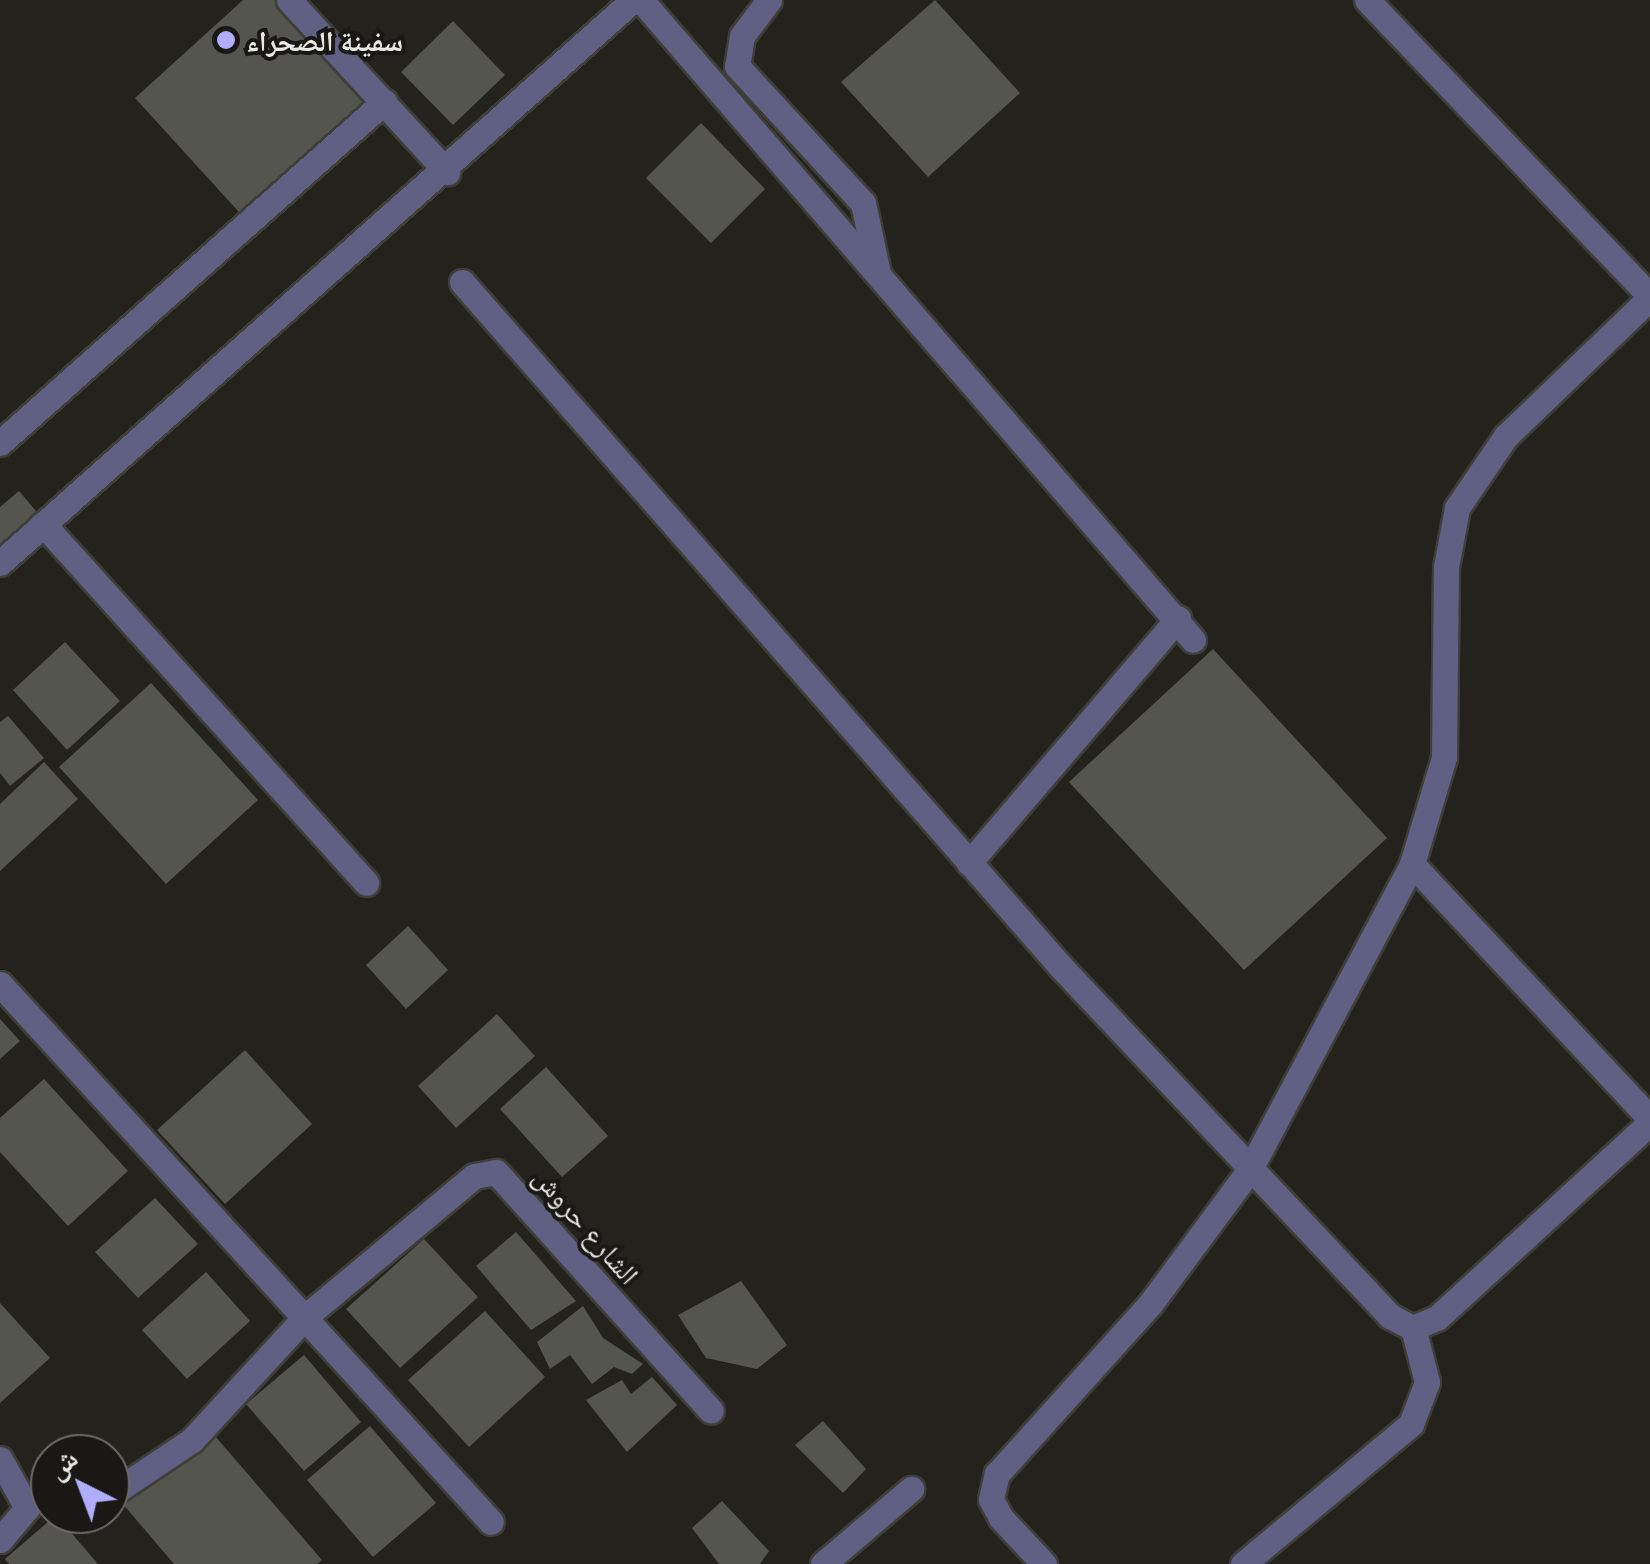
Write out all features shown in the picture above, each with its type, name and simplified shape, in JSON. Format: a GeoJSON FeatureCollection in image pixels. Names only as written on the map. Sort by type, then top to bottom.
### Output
{"type":"FeatureCollection","features":[{"type":"Feature","properties":{"kind":"street"},"geometry":{"type":"LineString","coordinates":[[290,0],[447,172]]}},
{"type":"Feature","properties":{"kind":"street"},"geometry":{"type":"LineString","coordinates":[[0,563],[447,172],[637,0],[1178,618],[1193,640]]}},
{"type":"Feature","properties":{"kind":"street"},"geometry":{"type":"LineString","coordinates":[[768,0],[742,36],[737,66],[863,203],[878,273]]}},
{"type":"Feature","properties":{"kind":"street"},"geometry":{"type":"LineString","coordinates":[[1044,1564],[991,1499],[997,1474],[1129,1329],[1250,1169],[1412,864],[1444,758],[1446,567],[1456,508],[1506,436],[1650,297],[1367,0]]}},
{"type":"Feature","properties":{"kind":"street"},"geometry":{"type":"LineString","coordinates":[[0,444],[384,102]]}},
{"type":"Feature","properties":{"kind":"street"},"geometry":{"type":"LineString","coordinates":[[462,282],[969,863],[1390,1316],[1413,1328],[1427,1382],[1411,1424],[1243,1564]]}},
{"type":"Feature","properties":{"kind":"street"},"geometry":{"type":"LineString","coordinates":[[43,524],[366,883]]}},
{"type":"Feature","properties":{"kind":"street"},"geometry":{"type":"LineString","coordinates":[[969,863],[1178,618]]}},
{"type":"Feature","properties":{"kind":"street"},"geometry":{"type":"LineString","coordinates":[[1412,864],[1650,1120],[1486,1276],[1413,1328]]}},
{"type":"Feature","properties":{"kind":"street"},"geometry":{"type":"LineString","coordinates":[[0,984],[491,1522]]}},
{"type":"Feature","properties":{"kind":"street","name":"الشارع حروش"},"geometry":{"type":"LineString","coordinates":[[305,1317],[474,1176],[496,1172],[712,1411]]}},
{"type":"Feature","properties":{"kind":"street"},"geometry":{"type":"LineString","coordinates":[[130,1481],[192,1440],[305,1317]]}},
{"type":"Feature","properties":{"kind":"street"},"geometry":{"type":"LineString","coordinates":[[0,1459],[30,1498]]}},
{"type":"Feature","properties":{"kind":"street"},"geometry":{"type":"LineString","coordinates":[[823,1564],[912,1489]]}},
{"type":"Feature","properties":{"kind":"street"},"geometry":{"type":"LineString","coordinates":[[0,1540],[30,1516]]}},
{"type":"Feature","properties":{"kind":"building"},"geometry":{"type":"Polygon","coordinates":[[[243,0],[278,0],[386,119],[259,234],[135,98],[243,0]]]}},
{"type":"Feature","properties":{"kind":"building"},"geometry":{"type":"Polygon","coordinates":[[[935,0],[1020,93],[928,177],[841,82],[935,0]]]}},
{"type":"Feature","properties":{"kind":"building"},"geometry":{"type":"Polygon","coordinates":[[[453,21],[505,75],[453,125],[401,72],[453,21]]]}},
{"type":"Feature","properties":{"kind":"building"},"geometry":{"type":"Polygon","coordinates":[[[701,123],[765,189],[711,243],[646,178],[701,123]]]}},
{"type":"Feature","properties":{"kind":"building"},"geometry":{"type":"Polygon","coordinates":[[[19,491],[41,517],[0,550],[0,507],[19,491]]]}},
{"type":"Feature","properties":{"kind":"building"},"geometry":{"type":"Polygon","coordinates":[[[65,642],[120,701],[67,750],[13,690],[65,642]]]}},
{"type":"Feature","properties":{"kind":"building"},"geometry":{"type":"Polygon","coordinates":[[[1213,649],[1387,838],[1244,970],[1069,782],[1213,649]]]}},
{"type":"Feature","properties":{"kind":"building"},"geometry":{"type":"Polygon","coordinates":[[[151,683],[258,800],[166,884],[59,767],[151,683]]]}},
{"type":"Feature","properties":{"kind":"building"},"geometry":{"type":"Polygon","coordinates":[[[8,716],[44,758],[10,786],[0,773],[0,722],[8,716]]]}},
{"type":"Feature","properties":{"kind":"building"},"geometry":{"type":"Polygon","coordinates":[[[44,762],[78,799],[0,871],[0,804],[44,762]]]}},
{"type":"Feature","properties":{"kind":"building"},"geometry":{"type":"Polygon","coordinates":[[[408,926],[448,970],[406,1009],[366,965],[408,926]]]}},
{"type":"Feature","properties":{"kind":"building"},"geometry":{"type":"Polygon","coordinates":[[[497,1014],[535,1056],[456,1128],[418,1086],[497,1014]]]}},
{"type":"Feature","properties":{"kind":"building"},"geometry":{"type":"Polygon","coordinates":[[[0,1019],[20,1041],[0,1059],[0,1019]]]}},
{"type":"Feature","properties":{"kind":"building"},"geometry":{"type":"Polygon","coordinates":[[[245,1050],[312,1124],[225,1204],[157,1130],[245,1050]]]}},
{"type":"Feature","properties":{"kind":"building"},"geometry":{"type":"Polygon","coordinates":[[[546,1067],[608,1136],[562,1177],[500,1109],[546,1067]]]}},
{"type":"Feature","properties":{"kind":"building"},"geometry":{"type":"Polygon","coordinates":[[[44,1079],[128,1171],[68,1226],[0,1152],[0,1118],[44,1079]]]}},
{"type":"Feature","properties":{"kind":"building"},"geometry":{"type":"Polygon","coordinates":[[[155,1198],[198,1244],[138,1298],[95,1252],[155,1198]]]}},
{"type":"Feature","properties":{"kind":"building"},"geometry":{"type":"Polygon","coordinates":[[[516,1232],[576,1301],[531,1330],[476,1266],[516,1232]]]}},
{"type":"Feature","properties":{"kind":"building"},"geometry":{"type":"Polygon","coordinates":[[[424,1239],[478,1297],[400,1368],[346,1309],[424,1239]]]}},
{"type":"Feature","properties":{"kind":"building"},"geometry":{"type":"Polygon","coordinates":[[[206,1272],[250,1321],[187,1379],[142,1330],[206,1272]]]}},
{"type":"Feature","properties":{"kind":"building"},"geometry":{"type":"Polygon","coordinates":[[[741,1281],[787,1345],[757,1369],[706,1358],[678,1315],[741,1281]]]}},
{"type":"Feature","properties":{"kind":"building"},"geometry":{"type":"Polygon","coordinates":[[[0,1303],[50,1358],[0,1403],[0,1303]]]}},
{"type":"Feature","properties":{"kind":"building"},"geometry":{"type":"Polygon","coordinates":[[[583,1306],[603,1338],[643,1364],[632,1374],[614,1367],[592,1384],[570,1355],[550,1369],[537,1342],[583,1306]]]}},
{"type":"Feature","properties":{"kind":"building"},"geometry":{"type":"Polygon","coordinates":[[[485,1311],[545,1377],[469,1447],[408,1380],[485,1311]]]}},
{"type":"Feature","properties":{"kind":"building"},"geometry":{"type":"Polygon","coordinates":[[[304,1355],[361,1422],[304,1471],[246,1404],[304,1355]]]}},
{"type":"Feature","properties":{"kind":"building"},"geometry":{"type":"Polygon","coordinates":[[[652,1377],[677,1405],[627,1452],[586,1400],[622,1380],[631,1394],[652,1377]]]}},
{"type":"Feature","properties":{"kind":"building"},"geometry":{"type":"Polygon","coordinates":[[[823,1421],[866,1469],[843,1493],[795,1445],[823,1421]]]}},
{"type":"Feature","properties":{"kind":"building"},"geometry":{"type":"Polygon","coordinates":[[[370,1426],[436,1503],[373,1557],[307,1480],[370,1426]]]}},
{"type":"Feature","properties":{"kind":"building"},"geometry":{"type":"Polygon","coordinates":[[[209,1429],[322,1560],[317,1564],[174,1564],[130,1512],[130,1496],[209,1429]]]}},
{"type":"Feature","properties":{"kind":"building"},"geometry":{"type":"Polygon","coordinates":[[[722,1501],[769,1551],[760,1564],[719,1564],[692,1528],[722,1501]]]}},
{"type":"Feature","properties":{"kind":"building"},"geometry":{"type":"Polygon","coordinates":[[[34,1534],[72,1534],[98,1564],[9,1564],[5,1559],[34,1534]]]}},
{"type":"Feature","properties":{"kind":"place","name":"سفينة الصحراء"},"geometry":{"type":"Point","coordinates":[226,40]}}]}
